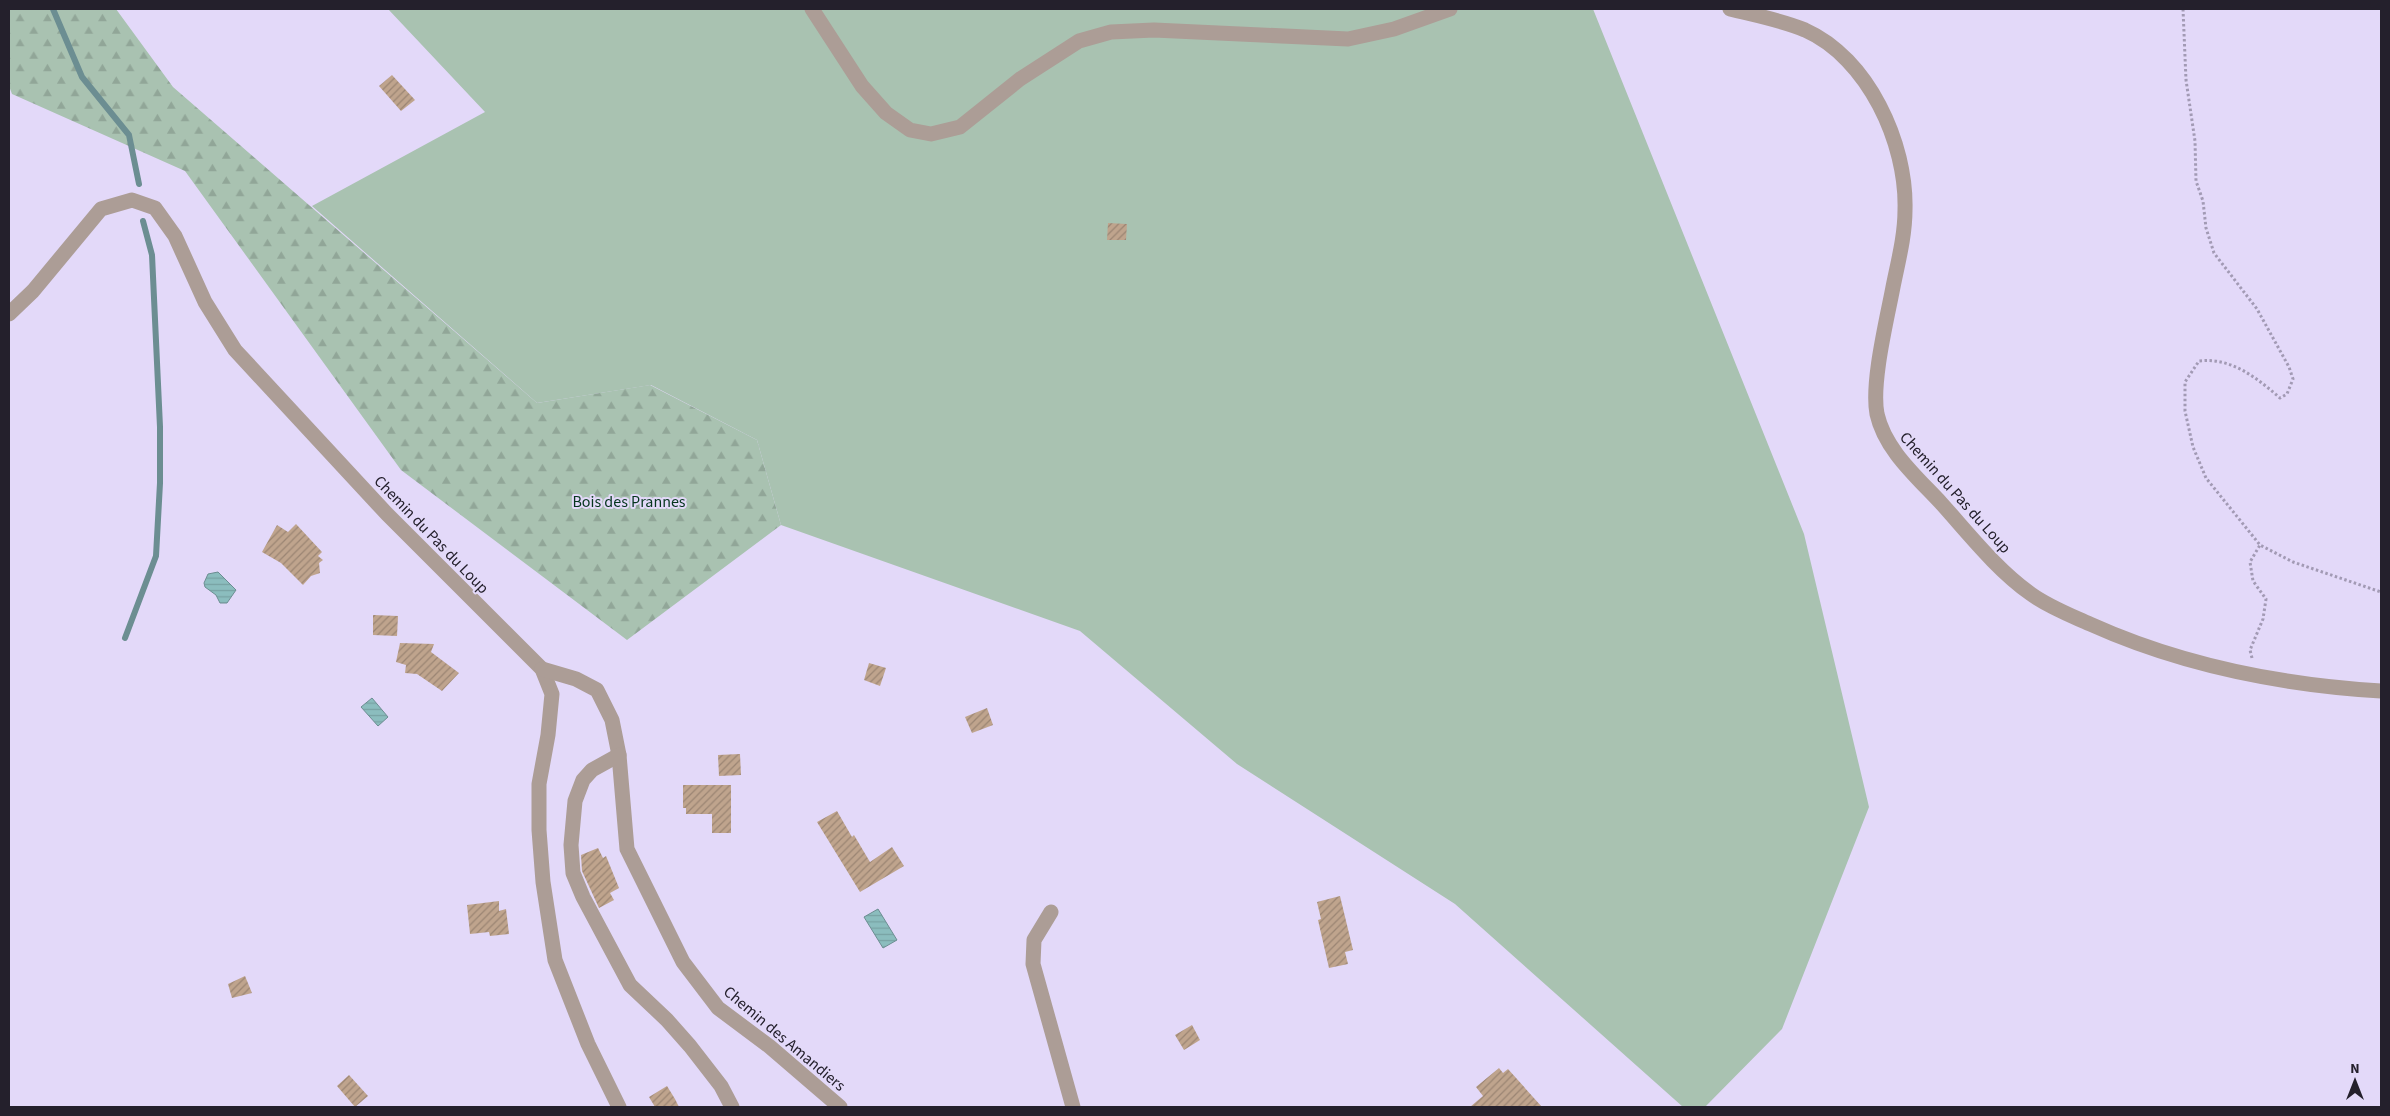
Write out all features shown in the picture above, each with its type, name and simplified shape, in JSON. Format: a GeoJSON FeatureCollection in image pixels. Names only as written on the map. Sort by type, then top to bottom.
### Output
{"type":"FeatureCollection","features":[{"type":"Feature","properties":{"kind":"street"},"geometry":{"type":"LineString","coordinates":[[812,9],[862,86],[886,113],[910,130],[931,134],[960,127],[1020,79],[1079,41],[1112,32],[1163,30],[1348,39],[1394,29],[1450,9]]}},
{"type":"Feature","properties":{"kind":"street","name":"Chemin du Pas du Loup"},"geometry":{"type":"LineString","coordinates":[[1730,9],[1806,31],[1837,51],[1863,76],[1882,110],[1900,161],[1905,210],[1878,374],[1877,412],[1885,438],[1904,462],[2000,568],[2030,594],[2052,607],[2110,633],[2176,656],[2257,675],[2333,688],[2381,691]]}},
{"type":"Feature","properties":{"kind":"street","name":"Chemin du Pas du Loup"},"geometry":{"type":"LineString","coordinates":[[9,314],[33,291],[101,209],[132,200],[155,208],[175,236],[205,302],[235,350],[387,514],[542,669],[552,694],[548,735],[539,784],[539,830],[543,882],[556,960],[588,1044],[619,1107]]}},
{"type":"Feature","properties":{"kind":"street","name":"Chemin des Amandiers"},"geometry":{"type":"LineString","coordinates":[[542,669],[576,679],[597,690],[612,720],[619,755],[627,849],[683,962],[718,1008],[769,1046],[840,1107]]}},
{"type":"Feature","properties":{"kind":"street"},"geometry":{"type":"LineString","coordinates":[[619,755],[592,770],[583,780],[575,801],[571,845],[573,873],[583,897],[630,985],[667,1020],[690,1046],[721,1086],[732,1107]]}},
{"type":"Feature","properties":{"kind":"street"},"geometry":{"type":"LineString","coordinates":[[1051,912],[1034,940],[1033,964],[1073,1107]]}},
{"type":"Feature","properties":{"kind":"path"},"geometry":{"type":"LineString","coordinates":[[2183,9],[2186,80],[2194,141],[2196,181],[2203,201],[2206,228],[2214,253],[2265,323],[2289,367],[2293,379],[2287,394],[2280,398],[2262,382],[2238,367],[2214,359],[2199,361],[2185,382],[2185,411],[2193,447],[2206,478],[2260,545],[2293,562],[2381,592]]}},
{"type":"Feature","properties":{"kind":"path"},"geometry":{"type":"LineString","coordinates":[[2257,675],[2250,650],[2263,619],[2266,599],[2253,581],[2250,562],[2260,545]]}},
{"type":"Feature","properties":{"kind":"green space","name":"Bois des Prannes"},"geometry":{"type":"Polygon","coordinates":[[[9,9],[116,9],[173,87],[537,403],[650,385],[757,440],[781,525],[627,640],[401,470],[185,171],[12,94],[9,86],[9,9]]]}},
{"type":"Feature","properties":{"kind":"green space"},"geometry":{"type":"Polygon","coordinates":[[[388,9],[1593,9],[1804,534],[1869,807],[1782,1029],[1705,1107],[1683,1107],[1455,904],[1237,764],[1080,631],[781,525],[757,440],[651,385],[537,403],[312,206],[485,112],[388,9]]]}},
{"type":"Feature","properties":{"kind":"shaded area"},"geometry":{"type":"Polygon","coordinates":[[[218,572],[236,590],[227,603],[220,603],[216,595],[205,587],[204,583],[208,574],[218,572]]]}},
{"type":"Feature","properties":{"kind":"shaded area"},"geometry":{"type":"Polygon","coordinates":[[[372,698],[388,717],[378,726],[361,707],[372,698]]]}},
{"type":"Feature","properties":{"kind":"shaded area"},"geometry":{"type":"Polygon","coordinates":[[[878,909],[897,940],[883,948],[864,917],[878,909]]]}},
{"type":"Feature","properties":{"kind":"building"},"geometry":{"type":"Polygon","coordinates":[[[392,75],[415,100],[401,111],[379,86],[392,75]]]}},
{"type":"Feature","properties":{"kind":"building"},"geometry":{"type":"Polygon","coordinates":[[[1108,223],[1127,224],[1126,240],[1107,240],[1108,223]]]}},
{"type":"Feature","properties":{"kind":"building"},"geometry":{"type":"Polygon","coordinates":[[[296,524],[322,552],[318,556],[323,560],[319,563],[320,573],[311,576],[303,585],[281,563],[262,552],[277,525],[288,532],[296,524]]]}},
{"type":"Feature","properties":{"kind":"building"},"geometry":{"type":"Polygon","coordinates":[[[373,615],[398,616],[397,636],[373,635],[373,615]]]}},
{"type":"Feature","properties":{"kind":"building"},"geometry":{"type":"Polygon","coordinates":[[[400,643],[434,644],[431,652],[459,673],[442,691],[417,674],[405,673],[406,665],[396,662],[400,643]]]}},
{"type":"Feature","properties":{"kind":"building"},"geometry":{"type":"Polygon","coordinates":[[[869,663],[886,668],[880,686],[864,680],[869,663]]]}},
{"type":"Feature","properties":{"kind":"building"},"geometry":{"type":"Polygon","coordinates":[[[987,708],[993,725],[972,733],[965,717],[987,708]]]}},
{"type":"Feature","properties":{"kind":"building"},"geometry":{"type":"Polygon","coordinates":[[[740,754],[741,775],[719,776],[718,755],[740,754]]]}},
{"type":"Feature","properties":{"kind":"building"},"geometry":{"type":"Polygon","coordinates":[[[683,785],[731,785],[731,833],[712,833],[712,814],[686,814],[686,808],[683,808],[683,785]]]}},
{"type":"Feature","properties":{"kind":"building"},"geometry":{"type":"Polygon","coordinates":[[[837,811],[852,837],[854,835],[870,862],[892,847],[904,866],[860,892],[817,822],[837,811]]]}},
{"type":"Feature","properties":{"kind":"building"},"geometry":{"type":"Polygon","coordinates":[[[598,848],[603,858],[606,856],[619,888],[610,893],[614,900],[599,908],[582,871],[581,855],[598,848]]]}},
{"type":"Feature","properties":{"kind":"building"},"geometry":{"type":"Polygon","coordinates":[[[1340,896],[1353,950],[1345,952],[1348,964],[1329,968],[1318,920],[1321,919],[1317,902],[1340,896]]]}},
{"type":"Feature","properties":{"kind":"building"},"geometry":{"type":"Polygon","coordinates":[[[499,901],[499,911],[506,909],[509,934],[490,936],[489,932],[470,934],[467,905],[499,901]]]}},
{"type":"Feature","properties":{"kind":"building"},"geometry":{"type":"Polygon","coordinates":[[[245,976],[252,993],[232,998],[228,984],[245,976]]]}},
{"type":"Feature","properties":{"kind":"building"},"geometry":{"type":"Polygon","coordinates":[[[1192,1025],[1200,1040],[1184,1050],[1175,1035],[1192,1025]]]}},
{"type":"Feature","properties":{"kind":"building"},"geometry":{"type":"Polygon","coordinates":[[[1499,1068],[1503,1073],[1508,1069],[1542,1107],[1470,1107],[1483,1096],[1476,1087],[1499,1068]]]}},
{"type":"Feature","properties":{"kind":"building"},"geometry":{"type":"Polygon","coordinates":[[[349,1075],[368,1096],[355,1107],[337,1086],[349,1075]]]}},
{"type":"Feature","properties":{"kind":"building"},"geometry":{"type":"Polygon","coordinates":[[[667,1086],[679,1107],[655,1107],[649,1097],[667,1086]]]}},
{"type":"Feature","properties":{"kind":"waterway"},"geometry":{"type":"LineString","coordinates":[[53,9],[82,77],[129,135],[139,184]]}},
{"type":"Feature","properties":{"kind":"waterway"},"geometry":{"type":"LineString","coordinates":[[125,638],[156,556],[160,483],[160,427],[152,255],[143,221]]}}]}
